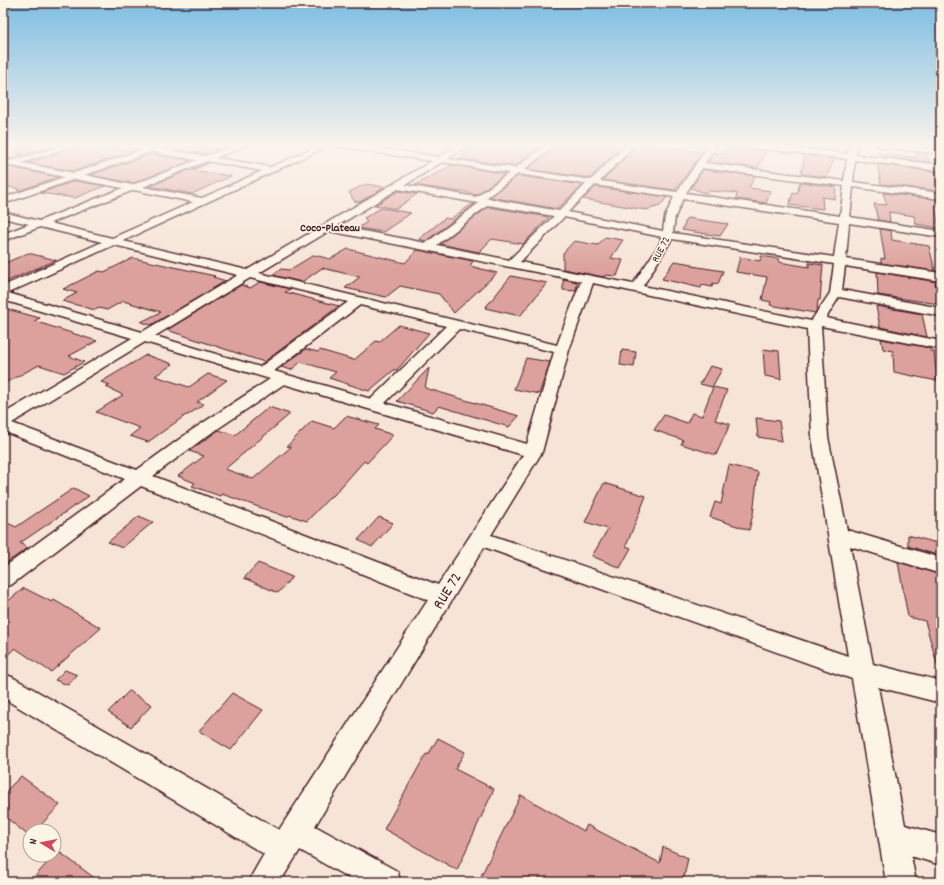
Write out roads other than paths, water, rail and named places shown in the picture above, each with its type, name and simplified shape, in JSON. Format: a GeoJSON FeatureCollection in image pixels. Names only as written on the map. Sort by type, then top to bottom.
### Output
{"type":"FeatureCollection","features":[{"type":"Feature","properties":{"kind":"street"},"geometry":{"type":"LineString","coordinates":[[3,201],[45,186]]}},
{"type":"Feature","properties":{"kind":"street"},"geometry":{"type":"LineString","coordinates":[[129,186],[203,201]]}},
{"type":"Feature","properties":{"kind":"street"},"geometry":{"type":"LineString","coordinates":[[3,291],[236,186]]}},
{"type":"Feature","properties":{"kind":"street"},"geometry":{"type":"LineString","coordinates":[[3,421],[395,186]]}},
{"type":"Feature","properties":{"kind":"street"},"geometry":{"type":"LineString","coordinates":[[398,186],[561,214],[668,235],[840,260],[941,277]]}},
{"type":"Feature","properties":{"kind":"street"},"geometry":{"type":"LineString","coordinates":[[428,247],[500,186]]}},
{"type":"Feature","properties":{"kind":"street"},"geometry":{"type":"LineString","coordinates":[[511,264],[589,186]]}},
{"type":"Feature","properties":{"kind":"street"},"geometry":{"type":"LineString","coordinates":[[622,186],[941,234]]}},
{"type":"Feature","properties":{"kind":"street","name":"RUE 72"},"geometry":{"type":"LineString","coordinates":[[636,288],[664,245],[668,235],[670,217],[686,186]]}},
{"type":"Feature","properties":{"kind":"street"},"geometry":{"type":"LineString","coordinates":[[849,186],[836,293],[816,323],[820,437],[901,882]]}},
{"type":"Feature","properties":{"kind":"street"},"geometry":{"type":"LineString","coordinates":[[867,186],[941,196]]}},
{"type":"Feature","properties":{"kind":"street"},"geometry":{"type":"LineString","coordinates":[[3,238],[133,187]]}},
{"type":"Feature","properties":{"kind":"street"},"geometry":{"type":"LineString","coordinates":[[3,215],[562,350]]}},
{"type":"Feature","properties":{"kind":"street"},"geometry":{"type":"LineString","coordinates":[[327,227],[816,323],[941,345]]}},
{"type":"Feature","properties":{"kind":"street","name":"RUE 72"},"geometry":{"type":"LineString","coordinates":[[263,882],[533,452],[562,350],[588,279]]}},
{"type":"Feature","properties":{"kind":"street"},"geometry":{"type":"LineString","coordinates":[[836,293],[941,312]]}},
{"type":"Feature","properties":{"kind":"street"},"geometry":{"type":"LineString","coordinates":[[3,296],[533,452]]}},
{"type":"Feature","properties":{"kind":"street"},"geometry":{"type":"LineString","coordinates":[[263,372],[357,301]]}},
{"type":"Feature","properties":{"kind":"street"},"geometry":{"type":"LineString","coordinates":[[374,405],[455,325]]}},
{"type":"Feature","properties":{"kind":"street"},"geometry":{"type":"LineString","coordinates":[[3,579],[198,434],[282,378]]}},
{"type":"Feature","properties":{"kind":"street"},"geometry":{"type":"LineString","coordinates":[[3,425],[442,596]]}},
{"type":"Feature","properties":{"kind":"street"},"geometry":{"type":"LineString","coordinates":[[838,534],[941,566]]}},
{"type":"Feature","properties":{"kind":"street"},"geometry":{"type":"LineString","coordinates":[[479,538],[863,672],[941,692]]}},
{"type":"Feature","properties":{"kind":"street"},"geometry":{"type":"LineString","coordinates":[[3,685],[289,840],[386,882]]}},
{"type":"Feature","properties":{"kind":"street"},"geometry":{"type":"LineString","coordinates":[[892,836],[941,850]]}},
{"type":"Feature","properties":{"kind":"district","name":"Coco-Plateau"},"geometry":{"type":"Point","coordinates":[330,227]}}]}
